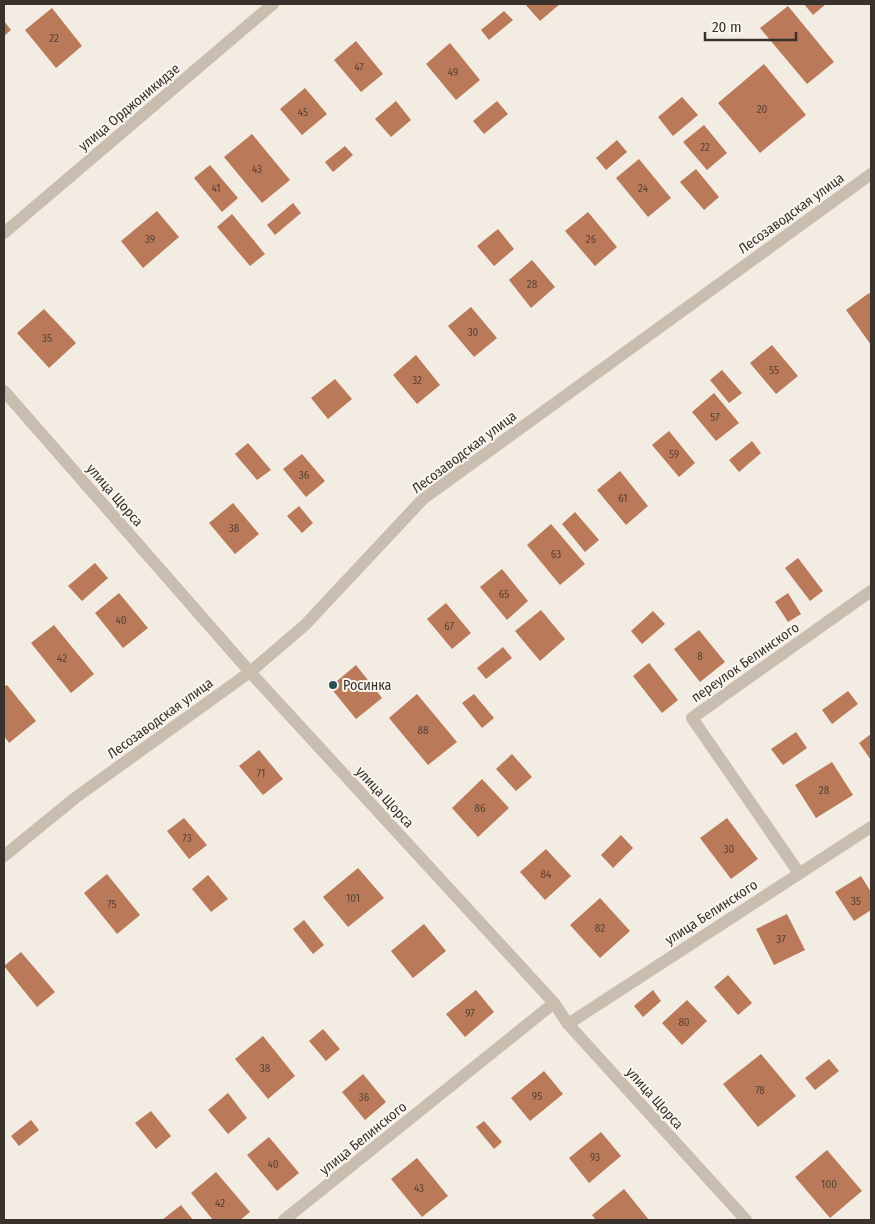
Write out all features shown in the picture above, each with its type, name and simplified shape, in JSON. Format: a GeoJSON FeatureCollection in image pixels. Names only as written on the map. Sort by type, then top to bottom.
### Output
{"type":"FeatureCollection","features":[{"type":"Feature","properties":{"kind":"street","name":"улица Орджоникидзе"},"geometry":{"type":"LineString","coordinates":[[4,233],[273,4]]}},
{"type":"Feature","properties":{"kind":"street","name":"Лесозаводская улица"},"geometry":{"type":"LineString","coordinates":[[4,856],[75,798],[250,672],[305,624],[423,500],[871,174]]}},
{"type":"Feature","properties":{"kind":"street","name":"улица Щорса"},"geometry":{"type":"LineString","coordinates":[[4,391],[250,672],[554,1003],[568,1024],[746,1220]]}},
{"type":"Feature","properties":{"kind":"street","name":"переулок Белинского"},"geometry":{"type":"LineString","coordinates":[[799,873],[692,718],[871,590]]}},
{"type":"Feature","properties":{"kind":"street","name":"улица Белинского"},"geometry":{"type":"LineString","coordinates":[[568,1024],[871,827]]}},
{"type":"Feature","properties":{"kind":"street","name":"улица Белинского"},"geometry":{"type":"LineString","coordinates":[[284,1220],[554,1003]]}},
{"type":"Feature","properties":{"kind":"building"},"geometry":{"type":"Polygon","coordinates":[[[525,4],[560,4],[540,21],[525,4]]]}},
{"type":"Feature","properties":{"kind":"building"},"geometry":{"type":"Polygon","coordinates":[[[804,4],[826,4],[813,15],[804,4]]]}},
{"type":"Feature","properties":{"kind":"building"},"geometry":{"type":"Polygon","coordinates":[[[788,6],[834,62],[807,84],[760,28],[788,6]]]}},
{"type":"Feature","properties":{"kind":"building"},"geometry":{"type":"Polygon","coordinates":[[[52,8],[82,46],[56,68],[25,30],[52,8]]]}},
{"type":"Feature","properties":{"kind":"building"},"geometry":{"type":"Polygon","coordinates":[[[504,11],[513,20],[489,40],[481,30],[504,11]]]}},
{"type":"Feature","properties":{"kind":"building"},"geometry":{"type":"Polygon","coordinates":[[[4,21],[11,30],[4,36],[4,21]]]}},
{"type":"Feature","properties":{"kind":"building"},"geometry":{"type":"Polygon","coordinates":[[[356,41],[383,74],[361,92],[334,60],[356,41]]]}},
{"type":"Feature","properties":{"kind":"building"},"geometry":{"type":"Polygon","coordinates":[[[450,43],[480,80],[456,100],[426,64],[450,43]]]}},
{"type":"Feature","properties":{"kind":"building"},"geometry":{"type":"Polygon","coordinates":[[[764,64],[806,115],[760,153],[718,103],[764,64]]]}},
{"type":"Feature","properties":{"kind":"building"},"geometry":{"type":"Polygon","coordinates":[[[305,88],[327,114],[302,135],[280,109],[305,88]]]}},
{"type":"Feature","properties":{"kind":"building"},"geometry":{"type":"Polygon","coordinates":[[[682,97],[698,115],[673,136],[658,117],[682,97]]]}},
{"type":"Feature","properties":{"kind":"building"},"geometry":{"type":"Polygon","coordinates":[[[396,101],[411,120],[391,137],[375,119],[396,101]]]}},
{"type":"Feature","properties":{"kind":"building"},"geometry":{"type":"Polygon","coordinates":[[[497,101],[508,114],[484,134],[473,121],[497,101]]]}},
{"type":"Feature","properties":{"kind":"building"},"geometry":{"type":"Polygon","coordinates":[[[704,125],[727,153],[707,170],[683,142],[704,125]]]}},
{"type":"Feature","properties":{"kind":"building"},"geometry":{"type":"Polygon","coordinates":[[[252,134],[290,180],[262,203],[224,157],[252,134]]]}},
{"type":"Feature","properties":{"kind":"building"},"geometry":{"type":"Polygon","coordinates":[[[617,140],[627,152],[606,170],[596,158],[617,140]]]}},
{"type":"Feature","properties":{"kind":"building"},"geometry":{"type":"Polygon","coordinates":[[[345,146],[353,155],[333,172],[325,162],[345,146]]]}},
{"type":"Feature","properties":{"kind":"building"},"geometry":{"type":"Polygon","coordinates":[[[639,159],[671,198],[648,217],[616,178],[639,159]]]}},
{"type":"Feature","properties":{"kind":"building"},"geometry":{"type":"Polygon","coordinates":[[[210,165],[238,198],[222,212],[194,178],[210,165]]]}},
{"type":"Feature","properties":{"kind":"building"},"geometry":{"type":"Polygon","coordinates":[[[696,169],[719,197],[704,210],[680,182],[696,169]]]}},
{"type":"Feature","properties":{"kind":"building"},"geometry":{"type":"Polygon","coordinates":[[[293,203],[301,213],[275,235],[267,225],[293,203]]]}},
{"type":"Feature","properties":{"kind":"building"},"geometry":{"type":"Polygon","coordinates":[[[157,211],[179,237],[143,268],[121,241],[157,211]]]}},
{"type":"Feature","properties":{"kind":"building"},"geometry":{"type":"Polygon","coordinates":[[[588,212],[617,247],[595,266],[565,231],[588,212]]]}},
{"type":"Feature","properties":{"kind":"building"},"geometry":{"type":"Polygon","coordinates":[[[232,214],[265,254],[250,266],[217,227],[232,214]]]}},
{"type":"Feature","properties":{"kind":"building"},"geometry":{"type":"Polygon","coordinates":[[[498,229],[514,249],[494,266],[477,246],[498,229]]]}},
{"type":"Feature","properties":{"kind":"building"},"geometry":{"type":"Polygon","coordinates":[[[532,260],[555,287],[531,308],[509,280],[532,260]]]}},
{"type":"Feature","properties":{"kind":"building"},"geometry":{"type":"Polygon","coordinates":[[[869,293],[871,296],[871,345],[846,310],[869,293]]]}},
{"type":"Feature","properties":{"kind":"building"},"geometry":{"type":"Polygon","coordinates":[[[471,307],[497,338],[474,357],[448,326],[471,307]]]}},
{"type":"Feature","properties":{"kind":"building"},"geometry":{"type":"Polygon","coordinates":[[[44,309],[76,343],[49,368],[17,333],[44,309]]]}},
{"type":"Feature","properties":{"kind":"building"},"geometry":{"type":"Polygon","coordinates":[[[772,345],[798,376],[776,394],[750,363],[772,345]]]}},
{"type":"Feature","properties":{"kind":"building"},"geometry":{"type":"Polygon","coordinates":[[[416,355],[440,385],[417,404],[393,375],[416,355]]]}},
{"type":"Feature","properties":{"kind":"building"},"geometry":{"type":"Polygon","coordinates":[[[722,370],[742,393],[729,403],[710,380],[722,370]]]}},
{"type":"Feature","properties":{"kind":"building"},"geometry":{"type":"Polygon","coordinates":[[[335,379],[352,399],[328,419],[311,398],[335,379]]]}},
{"type":"Feature","properties":{"kind":"building"},"geometry":{"type":"Polygon","coordinates":[[[714,393],[739,423],[716,441],[692,412],[714,393]]]}},
{"type":"Feature","properties":{"kind":"building"},"geometry":{"type":"Polygon","coordinates":[[[669,431],[695,463],[679,477],[652,445],[669,431]]]}},
{"type":"Feature","properties":{"kind":"building"},"geometry":{"type":"Polygon","coordinates":[[[752,441],[761,453],[739,472],[729,460],[752,441]]]}},
{"type":"Feature","properties":{"kind":"building"},"geometry":{"type":"Polygon","coordinates":[[[248,443],[271,470],[257,480],[235,454],[248,443]]]}},
{"type":"Feature","properties":{"kind":"building"},"geometry":{"type":"Polygon","coordinates":[[[302,454],[325,481],[306,497],[283,469],[302,454]]]}},
{"type":"Feature","properties":{"kind":"building"},"geometry":{"type":"Polygon","coordinates":[[[620,471],[648,506],[626,525],[597,490],[620,471]]]}},
{"type":"Feature","properties":{"kind":"building"},"geometry":{"type":"Polygon","coordinates":[[[233,503],[259,534],[235,554],[209,523],[233,503]]]}},
{"type":"Feature","properties":{"kind":"building"},"geometry":{"type":"Polygon","coordinates":[[[299,506],[313,523],[302,533],[287,516],[299,506]]]}},
{"type":"Feature","properties":{"kind":"building"},"geometry":{"type":"Polygon","coordinates":[[[575,512],[599,540],[585,552],[562,524],[575,512]]]}},
{"type":"Feature","properties":{"kind":"building"},"geometry":{"type":"Polygon","coordinates":[[[551,524],[585,564],[560,585],[527,545],[551,524]]]}},
{"type":"Feature","properties":{"kind":"building"},"geometry":{"type":"Polygon","coordinates":[[[798,558],[823,591],[810,601],[785,568],[798,558]]]}},
{"type":"Feature","properties":{"kind":"building"},"geometry":{"type":"Polygon","coordinates":[[[95,563],[108,578],[82,601],[68,586],[95,563]]]}},
{"type":"Feature","properties":{"kind":"building"},"geometry":{"type":"Polygon","coordinates":[[[502,569],[528,601],[507,620],[480,587],[502,569]]]}},
{"type":"Feature","properties":{"kind":"building"},"geometry":{"type":"Polygon","coordinates":[[[119,593],[148,628],[123,648],[95,613],[119,593]]]}},
{"type":"Feature","properties":{"kind":"building"},"geometry":{"type":"Polygon","coordinates":[[[788,593],[801,614],[788,622],[775,602],[788,593]]]}},
{"type":"Feature","properties":{"kind":"building"},"geometry":{"type":"Polygon","coordinates":[[[446,603],[471,633],[452,649],[427,619],[446,603]]]}},
{"type":"Feature","properties":{"kind":"building"},"geometry":{"type":"Polygon","coordinates":[[[541,610],[565,639],[540,661],[515,631],[541,610]]]}},
{"type":"Feature","properties":{"kind":"building"},"geometry":{"type":"Polygon","coordinates":[[[653,611],[665,624],[642,644],[631,631],[653,611]]]}},
{"type":"Feature","properties":{"kind":"building"},"geometry":{"type":"Polygon","coordinates":[[[54,625],[94,674],[71,693],[31,643],[54,625]]]}},
{"type":"Feature","properties":{"kind":"building"},"geometry":{"type":"Polygon","coordinates":[[[699,630],[725,662],[700,682],[674,649],[699,630]]]}},
{"type":"Feature","properties":{"kind":"building"},"geometry":{"type":"Polygon","coordinates":[[[503,647],[512,658],[486,679],[477,668],[503,647]]]}},
{"type":"Feature","properties":{"kind":"building"},"geometry":{"type":"Polygon","coordinates":[[[649,663],[678,700],[662,713],[633,676],[649,663]]]}},
{"type":"Feature","properties":{"kind":"building"},"geometry":{"type":"Polygon","coordinates":[[[356,665],[382,698],[356,719],[330,687],[356,665]]]}},
{"type":"Feature","properties":{"kind":"building"},"geometry":{"type":"Polygon","coordinates":[[[7,685],[36,721],[9,743],[4,736],[4,687],[7,685]]]}},
{"type":"Feature","properties":{"kind":"building"},"geometry":{"type":"Polygon","coordinates":[[[848,691],[858,704],[832,724],[822,710],[848,691]]]}},
{"type":"Feature","properties":{"kind":"building"},"geometry":{"type":"Polygon","coordinates":[[[417,694],[457,742],[428,765],[389,718],[417,694]]]}},
{"type":"Feature","properties":{"kind":"building"},"geometry":{"type":"Polygon","coordinates":[[[474,694],[494,718],[482,728],[462,703],[474,694]]]}},
{"type":"Feature","properties":{"kind":"building"},"geometry":{"type":"Polygon","coordinates":[[[796,732],[807,748],[783,765],[771,749],[796,732]]]}},
{"type":"Feature","properties":{"kind":"building"},"geometry":{"type":"Polygon","coordinates":[[[871,734],[871,760],[859,743],[871,734]]]}},
{"type":"Feature","properties":{"kind":"building"},"geometry":{"type":"Polygon","coordinates":[[[259,750],[283,779],[263,795],[239,766],[259,750]]]}},
{"type":"Feature","properties":{"kind":"building"},"geometry":{"type":"Polygon","coordinates":[[[512,754],[532,777],[516,791],[496,769],[512,754]]]}},
{"type":"Feature","properties":{"kind":"building"},"geometry":{"type":"Polygon","coordinates":[[[832,762],[853,795],[816,818],[795,785],[832,762]]]}},
{"type":"Feature","properties":{"kind":"building"},"geometry":{"type":"Polygon","coordinates":[[[482,779],[509,808],[478,837],[452,808],[482,779]]]}},
{"type":"Feature","properties":{"kind":"building"},"geometry":{"type":"Polygon","coordinates":[[[184,818],[207,845],[189,859],[167,831],[184,818]]]}},
{"type":"Feature","properties":{"kind":"building"},"geometry":{"type":"Polygon","coordinates":[[[727,818],[758,859],[731,879],[700,838],[727,818]]]}},
{"type":"Feature","properties":{"kind":"building"},"geometry":{"type":"Polygon","coordinates":[[[621,835],[633,848],[613,868],[601,855],[621,835]]]}},
{"type":"Feature","properties":{"kind":"building"},"geometry":{"type":"Polygon","coordinates":[[[546,849],[571,876],[545,900],[520,872],[546,849]]]}},
{"type":"Feature","properties":{"kind":"building"},"geometry":{"type":"Polygon","coordinates":[[[358,868],[384,898],[348,927],[323,897],[358,868]]]}},
{"type":"Feature","properties":{"kind":"building"},"geometry":{"type":"Polygon","coordinates":[[[107,874],[140,915],[117,934],[84,893],[107,874]]]}},
{"type":"Feature","properties":{"kind":"building"},"geometry":{"type":"Polygon","coordinates":[[[208,875],[228,899],[211,912],[192,889],[208,875]]]}},
{"type":"Feature","properties":{"kind":"building"},"geometry":{"type":"Polygon","coordinates":[[[861,876],[871,892],[871,910],[854,921],[835,892],[861,876]]]}},
{"type":"Feature","properties":{"kind":"building"},"geometry":{"type":"Polygon","coordinates":[[[600,898],[630,931],[600,958],[570,925],[600,898]]]}},
{"type":"Feature","properties":{"kind":"building"},"geometry":{"type":"Polygon","coordinates":[[[787,914],[805,950],[774,965],[756,929],[787,914]]]}},
{"type":"Feature","properties":{"kind":"building"},"geometry":{"type":"Polygon","coordinates":[[[304,920],[324,945],[313,954],[293,929],[304,920]]]}},
{"type":"Feature","properties":{"kind":"building"},"geometry":{"type":"Polygon","coordinates":[[[424,924],[446,951],[413,978],[391,951],[424,924]]]}},
{"type":"Feature","properties":{"kind":"building"},"geometry":{"type":"Polygon","coordinates":[[[21,952],[55,992],[37,1007],[4,966],[21,952]]]}},
{"type":"Feature","properties":{"kind":"building"},"geometry":{"type":"Polygon","coordinates":[[[728,975],[752,1003],[738,1015],[714,987],[728,975]]]}},
{"type":"Feature","properties":{"kind":"building"},"geometry":{"type":"Polygon","coordinates":[[[476,990],[494,1012],[465,1037],[446,1014],[476,990]]]}},
{"type":"Feature","properties":{"kind":"building"},"geometry":{"type":"Polygon","coordinates":[[[653,990],[661,1001],[643,1017],[634,1006],[653,990]]]}},
{"type":"Feature","properties":{"kind":"building"},"geometry":{"type":"Polygon","coordinates":[[[687,1000],[707,1021],[682,1045],[662,1023],[687,1000]]]}},
{"type":"Feature","properties":{"kind":"building"},"geometry":{"type":"Polygon","coordinates":[[[323,1029],[340,1049],[326,1061],[309,1041],[323,1029]]]}},
{"type":"Feature","properties":{"kind":"building"},"geometry":{"type":"Polygon","coordinates":[[[263,1036],[295,1076],[268,1099],[235,1059],[263,1036]]]}},
{"type":"Feature","properties":{"kind":"building"},"geometry":{"type":"Polygon","coordinates":[[[761,1054],[796,1096],[758,1127],[723,1084],[761,1054]]]}},
{"type":"Feature","properties":{"kind":"building"},"geometry":{"type":"Polygon","coordinates":[[[829,1059],[839,1071],[815,1090],[805,1078],[829,1059]]]}},
{"type":"Feature","properties":{"kind":"building"},"geometry":{"type":"Polygon","coordinates":[[[544,1071],[563,1094],[530,1121],[511,1098],[544,1071]]]}},
{"type":"Feature","properties":{"kind":"building"},"geometry":{"type":"Polygon","coordinates":[[[363,1074],[386,1102],[365,1120],[342,1092],[363,1074]]]}},
{"type":"Feature","properties":{"kind":"building"},"geometry":{"type":"Polygon","coordinates":[[[228,1093],[247,1118],[228,1134],[208,1110],[228,1093]]]}},
{"type":"Feature","properties":{"kind":"building"},"geometry":{"type":"Polygon","coordinates":[[[151,1111],[171,1136],[156,1149],[135,1123],[151,1111]]]}},
{"type":"Feature","properties":{"kind":"building"},"geometry":{"type":"Polygon","coordinates":[[[31,1120],[39,1130],[19,1146],[11,1136],[31,1120]]]}},
{"type":"Feature","properties":{"kind":"building"},"geometry":{"type":"Polygon","coordinates":[[[484,1121],[502,1142],[494,1149],[476,1127],[484,1121]]]}},
{"type":"Feature","properties":{"kind":"building"},"geometry":{"type":"Polygon","coordinates":[[[601,1132],[621,1156],[589,1183],[569,1158],[601,1132]]]}},
{"type":"Feature","properties":{"kind":"building"},"geometry":{"type":"Polygon","coordinates":[[[269,1137],[299,1173],[277,1191],[247,1155],[269,1137]]]}},
{"type":"Feature","properties":{"kind":"building"},"geometry":{"type":"Polygon","coordinates":[[[827,1150],[862,1191],[830,1218],[795,1177],[827,1150]]]}},
{"type":"Feature","properties":{"kind":"building"},"geometry":{"type":"Polygon","coordinates":[[[417,1158],[448,1196],[422,1217],[391,1179],[417,1158]]]}},
{"type":"Feature","properties":{"kind":"building"},"geometry":{"type":"Polygon","coordinates":[[[216,1172],[250,1212],[240,1220],[213,1220],[191,1193],[216,1172]]]}},
{"type":"Feature","properties":{"kind":"building"},"geometry":{"type":"Polygon","coordinates":[[[624,1189],[649,1220],[596,1220],[592,1215],[624,1189]]]}},
{"type":"Feature","properties":{"kind":"building"},"geometry":{"type":"Polygon","coordinates":[[[181,1205],[193,1220],[162,1220],[181,1205]]]}},
{"type":"Feature","properties":{"kind":"place","name":"Росинка"},"geometry":{"type":"Point","coordinates":[333,685]}}]}
